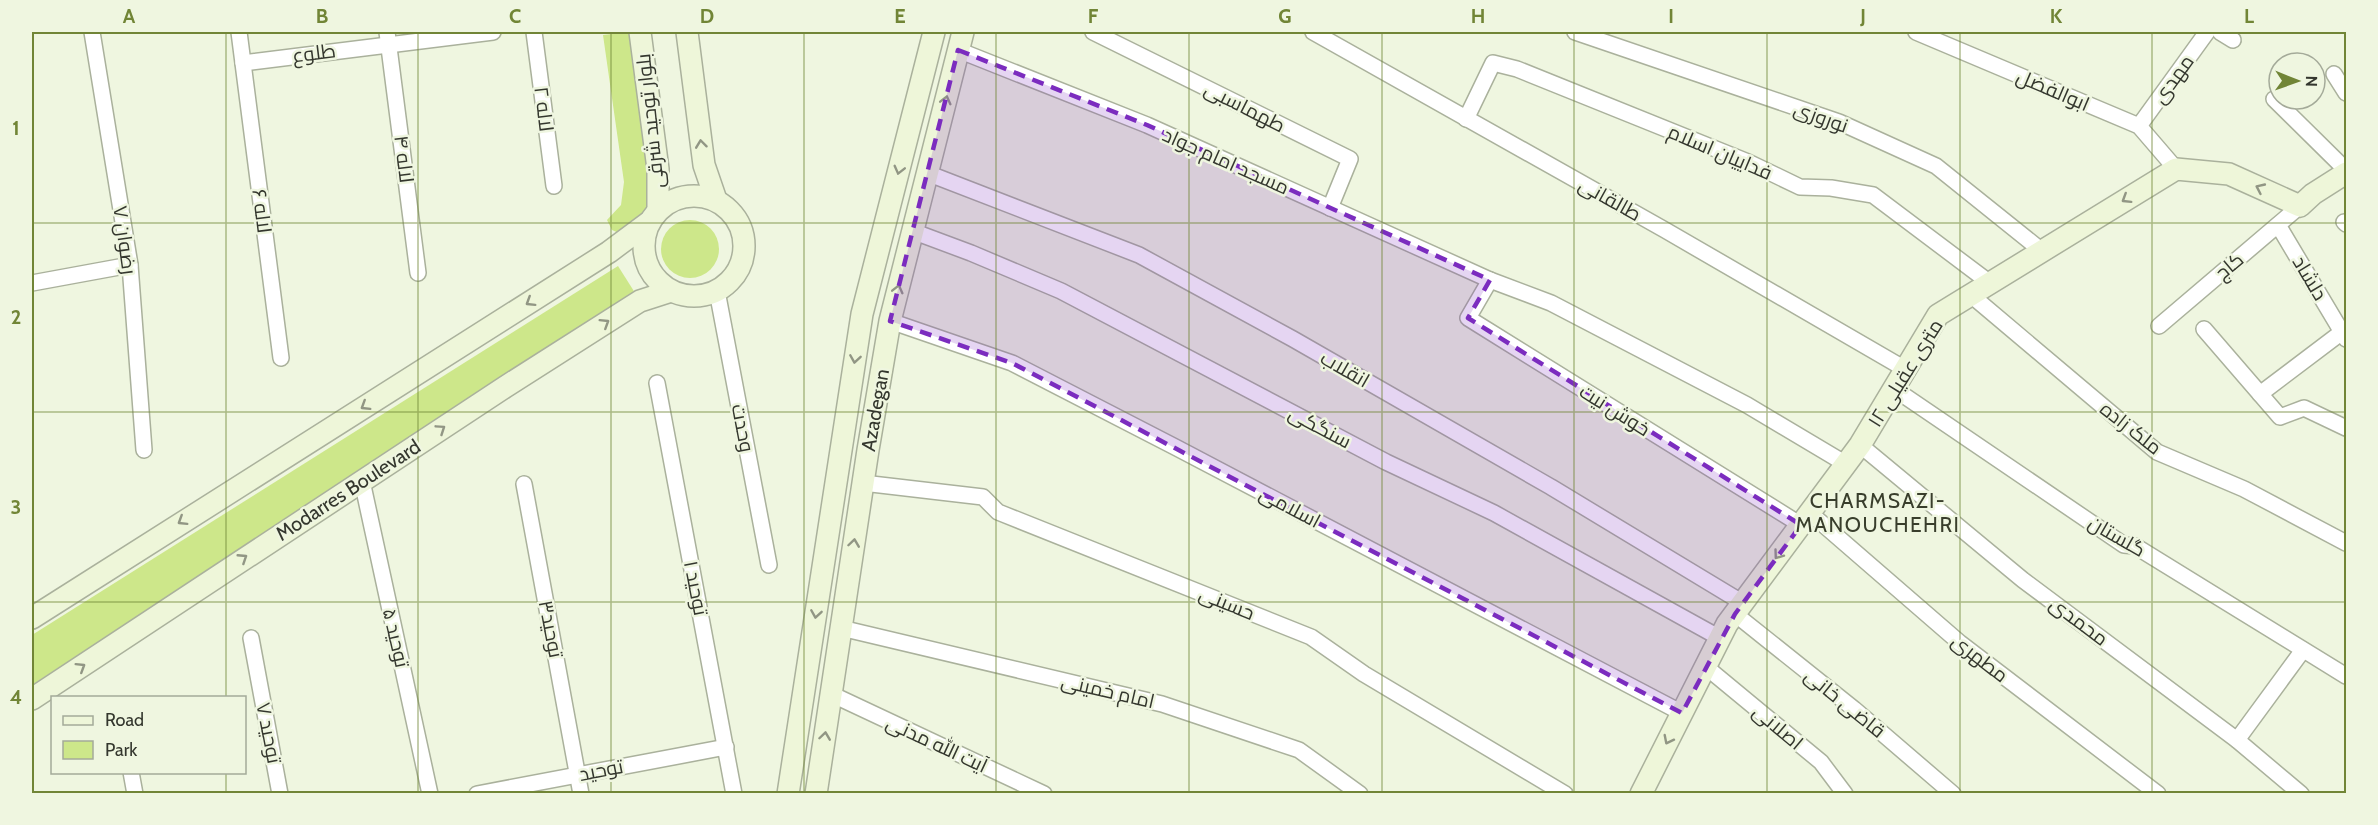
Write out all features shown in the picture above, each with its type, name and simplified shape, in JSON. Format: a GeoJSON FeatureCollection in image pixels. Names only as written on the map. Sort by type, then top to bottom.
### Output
{"type":"FeatureCollection","features":[{"type":"Feature","properties":{"kind":"street","name":"رضوان ۷"},"geometry":{"type":"LineString","coordinates":[[92,32],[130,265],[144,450]]}},
{"type":"Feature","properties":{"kind":"street","name":"لاله ۶"},"geometry":{"type":"LineString","coordinates":[[238,32],[281,358]]}},
{"type":"Feature","properties":{"kind":"street","name":"طلوع"},"geometry":{"type":"LineString","coordinates":[[243,63],[388,38],[493,32]]}},
{"type":"Feature","properties":{"kind":"street","name":"لاله ۲"},"geometry":{"type":"LineString","coordinates":[[534,32],[554,186]]}},
{"type":"Feature","properties":{"kind":"street","name":"بلوار توحید شرقی"},"geometry":{"type":"LineString","coordinates":[[640,32],[658,169],[653,217]]}},
{"type":"Feature","properties":{"kind":"street"},"geometry":{"type":"LineString","coordinates":[[687,32],[704,165],[716,200]]}},
{"type":"Feature","properties":{"kind":"street","name":"Azadegan"},"geometry":{"type":"LineString","coordinates":[[788,794],[862,314],[934,32]]}},
{"type":"Feature","properties":{"kind":"street","name":"طهماسبی"},"geometry":{"type":"LineString","coordinates":[[1093,32],[1350,159],[1330,208]]}},
{"type":"Feature","properties":{"kind":"street","name":"طالقانی"},"geometry":{"type":"LineString","coordinates":[[1313,32],[1665,230],[1905,369]]}},
{"type":"Feature","properties":{"kind":"street","name":"نوروزی"},"geometry":{"type":"LineString","coordinates":[[1575,32],[1839,122],[1936,166],[2042,251]]}},
{"type":"Feature","properties":{"kind":"street","name":"ابوالفضل"},"geometry":{"type":"LineString","coordinates":[[1917,32],[2139,126],[2176,169]]}},
{"type":"Feature","properties":{"kind":"street","name":"مهدی"},"geometry":{"type":"LineString","coordinates":[[2139,126],[2207,32]]}},
{"type":"Feature","properties":{"kind":"street","name":"لاله ۴"},"geometry":{"type":"LineString","coordinates":[[388,38],[418,273]]}},
{"type":"Feature","properties":{"kind":"street","name":"Azadegan"},"geometry":{"type":"LineString","coordinates":[[816,794],[890,321],[960,40]]}},
{"type":"Feature","properties":{"kind":"street","name":"مسجد امام جواد"},"geometry":{"type":"LineString","coordinates":[[960,40],[1490,280],[1551,303],[1747,405],[1846,464]]}},
{"type":"Feature","properties":{"kind":"street","name":"فداییان اسلام"},"geometry":{"type":"LineString","coordinates":[[1466,119],[1493,63],[1517,69],[1748,162],[1800,187],[1831,188],[1874,195],[1990,283]]}},
{"type":"Feature","properties":{"kind":"street"},"geometry":{"type":"LineString","coordinates":[[2334,74],[2346,93]]}},
{"type":"Feature","properties":{"kind":"street"},"geometry":{"type":"LineString","coordinates":[[2176,169],[2229,174],[2300,206],[2346,171],[2286,111]]}},
{"type":"Feature","properties":{"kind":"street","name":"۱۲ متری عقیلی"},"geometry":{"type":"LineString","coordinates":[[1641,794],[1720,639],[1739,608],[1860,445],[1938,315],[2176,169]]}},
{"type":"Feature","properties":{"kind":"street","name":"انقلاب"},"geometry":{"type":"LineString","coordinates":[[927,173],[1139,255],[1293,339],[1541,481],[1739,608]]}},
{"type":"Feature","properties":{"kind":"street"},"geometry":{"type":"LineString","coordinates":[[32,618],[601,257],[670,201],[685,196],[701,196],[716,200],[729,210],[744,238],[744,254],[739,269],[730,282],[717,291],[702,296],[686,296],[671,291],[658,282],[648,270],[644,246],[653,217]]}},
{"type":"Feature","properties":{"kind":"street","name":"کاج"},"geometry":{"type":"LineString","coordinates":[[2159,326],[2300,206]]}},
{"type":"Feature","properties":{"kind":"street","name":"دلشاد"},"geometry":{"type":"LineString","coordinates":[[2260,394],[2344,335],[2278,225]]}},
{"type":"Feature","properties":{"kind":"street","name":"سنگکی"},"geometry":{"type":"LineString","coordinates":[[912,231],[1060,291],[1386,462],[1494,513],[1720,639]]}},
{"type":"Feature","properties":{"kind":"street"},"geometry":{"type":"LineString","coordinates":[[32,283],[130,265]]}},
{"type":"Feature","properties":{"kind":"street","name":"خوش نیت"},"geometry":{"type":"LineString","coordinates":[[1490,280],[1468,318],[1805,519]]}},
{"type":"Feature","properties":{"kind":"street","name":"Modarres Boulevard"},"geometry":{"type":"LineString","coordinates":[[32,699],[505,387],[640,301],[671,291]]}},
{"type":"Feature","properties":{"kind":"street","name":"وحدت"},"geometry":{"type":"LineString","coordinates":[[717,291],[769,565]]}},
{"type":"Feature","properties":{"kind":"street","name":"ملک زاده"},"geometry":{"type":"LineString","coordinates":[[1971,295],[2157,452],[2244,489],[2346,543]]}},
{"type":"Feature","properties":{"kind":"street","name":"اسلامی"},"geometry":{"type":"LineString","coordinates":[[890,321],[1012,363],[1682,713]]}},
{"type":"Feature","properties":{"kind":"street"},"geometry":{"type":"LineString","coordinates":[[2204,329],[2280,417],[2304,408],[2346,428]]}},
{"type":"Feature","properties":{"kind":"street","name":"توحید ۱"},"geometry":{"type":"LineString","coordinates":[[657,383],[734,794]]}},
{"type":"Feature","properties":{"kind":"street","name":"گلستان"},"geometry":{"type":"LineString","coordinates":[[1893,388],[2124,545],[2135,546],[2346,676]]}},
{"type":"Feature","properties":{"kind":"street"},"geometry":{"type":"LineString","coordinates":[[842,445],[868,450]]}},
{"type":"Feature","properties":{"kind":"street","name":"محمدی"},"geometry":{"type":"LineString","coordinates":[[1860,445],[2023,580],[2237,740],[2301,794]]}},
{"type":"Feature","properties":{"kind":"street","name":"توحید ۵"},"geometry":{"type":"LineString","coordinates":[[362,481],[430,794]]}},
{"type":"Feature","properties":{"kind":"street","name":"حسینی"},"geometry":{"type":"LineString","coordinates":[[863,483],[983,498],[998,512],[1311,637],[1364,674],[1565,794]]}},
{"type":"Feature","properties":{"kind":"street","name":"توحید۳"},"geometry":{"type":"LineString","coordinates":[[524,484],[581,794]]}},
{"type":"Feature","properties":{"kind":"street","name":"مطهری"},"geometry":{"type":"LineString","coordinates":[[1805,519],[1960,643],[2158,794]]}},
{"type":"Feature","properties":{"kind":"street","name":"قاضی خانی"},"geometry":{"type":"LineString","coordinates":[[1739,608],[1953,794]]}},
{"type":"Feature","properties":{"kind":"street","name":"امام خمینی"},"geometry":{"type":"LineString","coordinates":[[841,628],[1162,704],[1299,750],[1360,794]]}},
{"type":"Feature","properties":{"kind":"street","name":"توحید ۷"},"geometry":{"type":"LineString","coordinates":[[251,638],[280,794]]}},
{"type":"Feature","properties":{"kind":"street"},"geometry":{"type":"LineString","coordinates":[[2237,740],[2303,650]]}},
{"type":"Feature","properties":{"kind":"street","name":"اصلانی"},"geometry":{"type":"LineString","coordinates":[[1706,667],[1821,762],[1845,794]]}},
{"type":"Feature","properties":{"kind":"street","name":"آیت الله مدنی"},"geometry":{"type":"LineString","coordinates":[[831,694],[1044,794]]}},
{"type":"Feature","properties":{"kind":"street","name":"توحید"},"geometry":{"type":"LineString","coordinates":[[477,794],[726,747]]}},
{"type":"Feature","properties":{"kind":"street"},"geometry":{"type":"LineString","coordinates":[[132,774],[135,794]]}},
{"type":"Feature","properties":{"kind":"highlighted area"},"geometry":{"type":"Polygon","coordinates":[[[958,50],[1147,125],[1490,280],[1468,318],[1801,525],[1735,614],[1682,713],[1012,363],[890,321],[958,50]]]}},
{"type":"Feature","properties":{"kind":"green space"},"geometry":{"type":"Polygon","coordinates":[[[629,32],[651,186],[645,212],[637,225],[621,234],[612,230],[607,220],[621,205],[624,182],[603,35],[629,32]]]}},
{"type":"Feature","properties":{"kind":"green space"},"geometry":{"type":"Polygon","coordinates":[[[690,220],[701,222],[714,233],[719,249],[717,260],[706,273],[690,278],[679,276],[666,265],[661,249],[663,238],[674,225],[690,220]]]}},
{"type":"Feature","properties":{"kind":"green space"},"geometry":{"type":"Polygon","coordinates":[[[618,266],[637,296],[32,685],[32,635],[618,266]]]}},
{"type":"Feature","properties":{"kind":"district","name":"CHARMSAZI- MANOUCHEHRI"},"geometry":{"type":"Point","coordinates":[1878,513]}}]}
